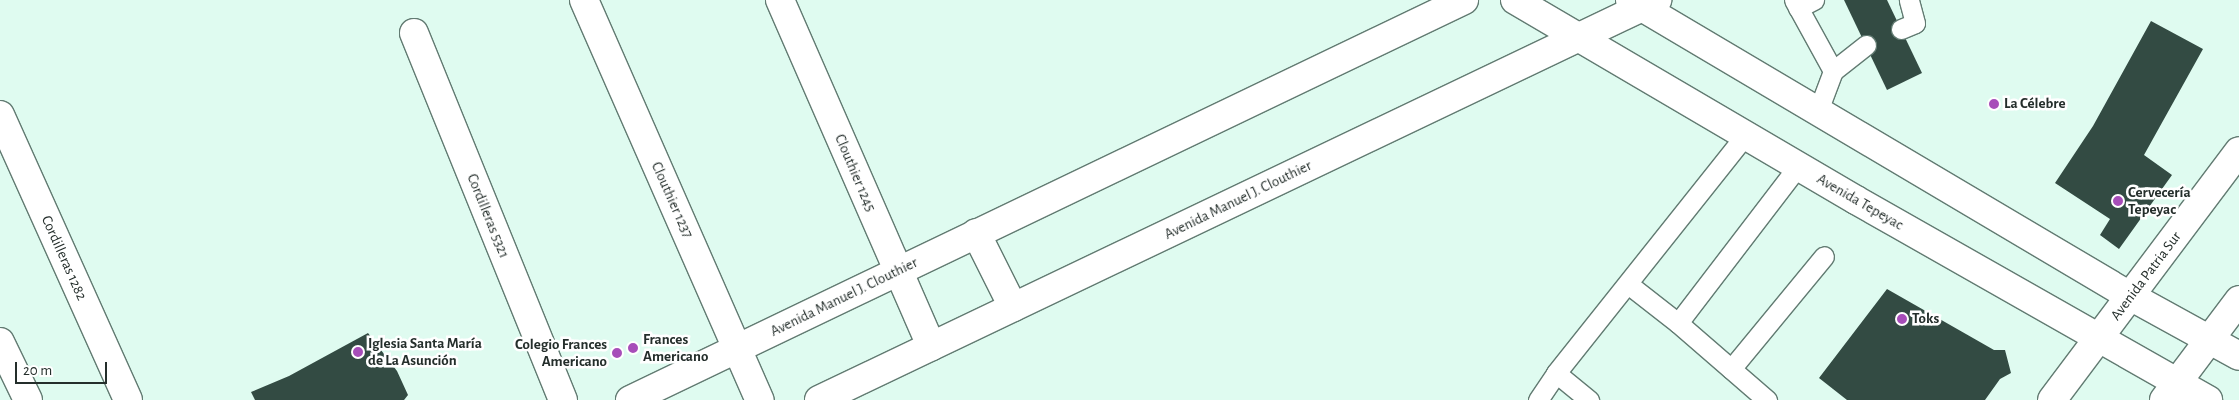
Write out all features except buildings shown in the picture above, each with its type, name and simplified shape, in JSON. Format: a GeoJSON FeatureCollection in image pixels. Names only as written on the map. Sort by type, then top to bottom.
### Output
{"type":"FeatureCollection","features":[{"type":"Feature","properties":{"kind":"street","name":"Clouthier 1237"},"geometry":{"type":"LineString","coordinates":[[584,0],[760,400]]}},
{"type":"Feature","properties":{"kind":"street","name":"Clouthier 1245"},"geometry":{"type":"LineString","coordinates":[[780,0],[931,346]]}},
{"type":"Feature","properties":{"kind":"street","name":"Avenida Manuel J. Clouthier"},"geometry":{"type":"LineString","coordinates":[[630,400],[1464,0]]}},
{"type":"Feature","properties":{"kind":"street","name":"Avenida Tepeyac"},"geometry":{"type":"LineString","coordinates":[[1515,0],[1580,36],[1798,166],[2098,339],[2170,392],[2208,400]]}},
{"type":"Feature","properties":{"kind":"street","name":"Avenida Manuel J. Clouthier"},"geometry":{"type":"LineString","coordinates":[[819,400],[1580,36],[1643,2]]}},
{"type":"Feature","properties":{"kind":"street"},"geometry":{"type":"LineString","coordinates":[[1643,2],[1818,111],[2130,296],[2239,356]]}},
{"type":"Feature","properties":{"kind":"street","name":"Cordilleras 5321"},"geometry":{"type":"LineString","coordinates":[[414,33],[563,400]]}},
{"type":"Feature","properties":{"kind":"street","name":"Cordilleras 1282"},"geometry":{"type":"LineString","coordinates":[[0,115],[128,400]]}},
{"type":"Feature","properties":{"kind":"street","name":"Avenida Patria Sur"},"geometry":{"type":"LineString","coordinates":[[2052,400],[2239,151]]}},
{"type":"Feature","properties":{"kind":"street"},"geometry":{"type":"LineString","coordinates":[[976,233],[1013,307]]}},
{"type":"Feature","properties":{"kind":"street"},"geometry":{"type":"LineString","coordinates":[[2170,392],[2239,300]]}},
{"type":"Feature","properties":{"kind":"street"},"geometry":{"type":"LineString","coordinates":[[0,342],[28,400]]}},
{"type":"Feature","properties":{"kind":"lane"},"geometry":{"type":"LineString","coordinates":[[1901,29],[1915,23],[1909,0]]}},
{"type":"Feature","properties":{"kind":"lane"},"geometry":{"type":"LineString","coordinates":[[1802,3],[1833,71]]}},
{"type":"Feature","properties":{"kind":"lane"},"geometry":{"type":"LineString","coordinates":[[1818,111],[1833,71],[1866,45]]}},
{"type":"Feature","properties":{"kind":"lane"},"geometry":{"type":"LineString","coordinates":[[1538,400],[1556,373],[1745,134]]}},
{"type":"Feature","properties":{"kind":"lane"},"geometry":{"type":"LineString","coordinates":[[1678,323],[1798,166]]}},
{"type":"Feature","properties":{"kind":"lane"},"geometry":{"type":"LineString","coordinates":[[1731,369],[1824,256]]}},
{"type":"Feature","properties":{"kind":"lane"},"geometry":{"type":"LineString","coordinates":[[1628,284],[1678,323],[1767,400]]}},
{"type":"Feature","properties":{"kind":"lane"},"geometry":{"type":"LineString","coordinates":[[1556,373],[1589,400]]}},
{"type":"Feature","properties":{"kind":"place","name":"La Célebre"},"geometry":{"type":"Point","coordinates":[1994,104]}},
{"type":"Feature","properties":{"kind":"place","name":"Cervecería Tepeyac"},"geometry":{"type":"Point","coordinates":[2118,201]}},
{"type":"Feature","properties":{"kind":"place","name":"Toks"},"geometry":{"type":"Point","coordinates":[1902,319]}},
{"type":"Feature","properties":{"kind":"place","name":"Frances Americano"},"geometry":{"type":"Point","coordinates":[633,348]}},
{"type":"Feature","properties":{"kind":"place","name":"Iglesia Santa María de La Asunción"},"geometry":{"type":"Point","coordinates":[358,352]}},
{"type":"Feature","properties":{"kind":"place","name":"Colegio Frances Americano"},"geometry":{"type":"Point","coordinates":[617,353]}}]}
